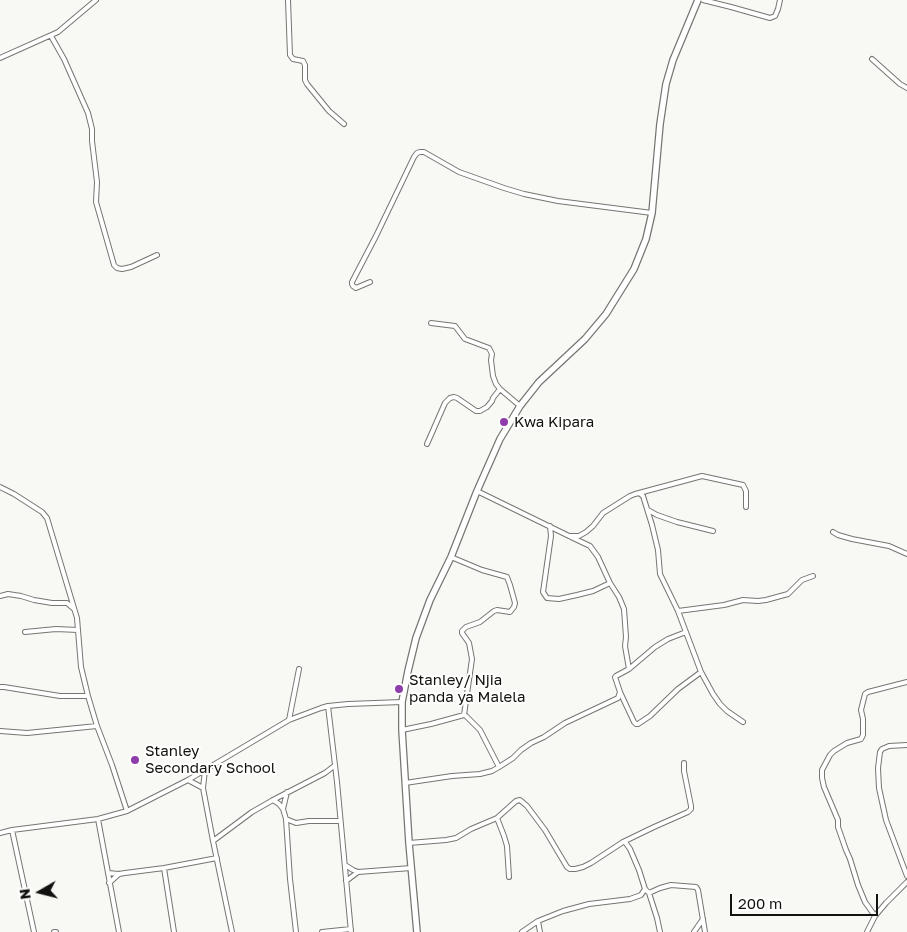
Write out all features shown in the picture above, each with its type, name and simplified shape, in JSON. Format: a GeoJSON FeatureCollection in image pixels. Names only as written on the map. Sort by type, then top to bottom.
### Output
{"type":"FeatureCollection","features":[{"type":"Feature","properties":{"kind":"main road"},"geometry":{"type":"LineString","coordinates":[[418,932],[402,730],[402,702],[416,638],[430,600],[451,556],[500,439],[520,406],[539,382],[585,340],[606,314],[634,269],[646,239],[652,213],[660,124],[666,84],[679,45],[698,0]]}},
{"type":"Feature","properties":{"kind":"street"},"geometry":{"type":"LineString","coordinates":[[0,58],[52,36],[96,0]]}},
{"type":"Feature","properties":{"kind":"street"},"geometry":{"type":"LineString","coordinates":[[288,0],[290,55],[293,59],[304,63],[305,80],[308,86],[329,111],[344,124]]}},
{"type":"Feature","properties":{"kind":"street"},"geometry":{"type":"LineString","coordinates":[[703,0],[770,18],[775,16],[780,0]]}},
{"type":"Feature","properties":{"kind":"street"},"geometry":{"type":"LineString","coordinates":[[52,36],[88,113],[92,129],[97,182],[96,202],[114,265],[116,268],[131,267],[157,254]]}},
{"type":"Feature","properties":{"kind":"street"},"geometry":{"type":"LineString","coordinates":[[872,59],[907,88]]}},
{"type":"Feature","properties":{"kind":"street"},"geometry":{"type":"LineString","coordinates":[[370,282],[356,288],[352,284],[409,166],[417,153],[420,152],[424,152],[459,172],[524,194],[558,202],[652,213]]}},
{"type":"Feature","properties":{"kind":"street"},"geometry":{"type":"LineString","coordinates":[[432,323],[455,326],[465,339],[489,348],[492,354],[493,376],[500,389],[520,406]]}},
{"type":"Feature","properties":{"kind":"street"},"geometry":{"type":"LineString","coordinates":[[427,444],[445,403],[450,398],[454,396],[476,411],[480,411],[487,407],[500,389]]}},
{"type":"Feature","properties":{"kind":"street"},"geometry":{"type":"LineString","coordinates":[[569,536],[579,536],[586,532],[603,513],[630,496],[702,476],[743,486],[745,488],[746,507]]}},
{"type":"Feature","properties":{"kind":"street"},"geometry":{"type":"LineString","coordinates":[[0,487],[45,515],[77,618],[81,667],[96,726],[112,765],[127,811]]}},
{"type":"Feature","properties":{"kind":"street"},"geometry":{"type":"LineString","coordinates":[[477,491],[590,546],[598,557],[624,609],[626,630],[624,646],[629,669]]}},
{"type":"Feature","properties":{"kind":"street"},"geometry":{"type":"LineString","coordinates":[[639,494],[643,496],[648,510],[658,550],[660,574],[678,611],[702,672],[720,704],[743,722]]}},
{"type":"Feature","properties":{"kind":"street"},"geometry":{"type":"LineString","coordinates":[[648,510],[682,523],[714,531]]}},
{"type":"Feature","properties":{"kind":"street"},"geometry":{"type":"LineString","coordinates":[[550,526],[551,536],[543,592],[547,598],[559,599],[578,595],[593,591],[610,583]]}},
{"type":"Feature","properties":{"kind":"street"},"geometry":{"type":"LineString","coordinates":[[833,532],[852,539],[889,546],[907,554]]}},
{"type":"Feature","properties":{"kind":"street"},"geometry":{"type":"LineString","coordinates":[[451,556],[475,568],[507,576],[515,603],[510,612],[494,611],[480,622],[466,627],[462,631],[469,642],[472,659],[464,715]]}},
{"type":"Feature","properties":{"kind":"street"},"geometry":{"type":"LineString","coordinates":[[678,611],[724,605],[743,600],[766,600],[788,594],[802,580],[813,576]]}},
{"type":"Feature","properties":{"kind":"street"},"geometry":{"type":"LineString","coordinates":[[0,596],[8,594],[52,603],[67,603],[74,609]]}},
{"type":"Feature","properties":{"kind":"street"},"geometry":{"type":"LineString","coordinates":[[24,632],[56,628],[78,630]]}},
{"type":"Feature","properties":{"kind":"street"},"geometry":{"type":"LineString","coordinates":[[686,632],[668,639],[655,647],[629,669],[616,676],[620,692],[634,722],[638,724],[650,716],[678,689],[702,672]]}},
{"type":"Feature","properties":{"kind":"street"},"geometry":{"type":"LineString","coordinates":[[289,720],[299,669]]}},
{"type":"Feature","properties":{"kind":"street"},"geometry":{"type":"LineString","coordinates":[[875,916],[865,902],[858,885],[838,827],[838,820],[824,787],[822,770],[834,751],[847,743],[861,739],[863,735],[861,710],[865,694],[907,682]]}},
{"type":"Feature","properties":{"kind":"street"},"geometry":{"type":"LineString","coordinates":[[0,687],[60,696],[88,696]]}},
{"type":"Feature","properties":{"kind":"street"},"geometry":{"type":"LineString","coordinates":[[405,783],[492,771],[513,758],[531,743],[544,737],[565,722],[618,698],[620,692]]}},
{"type":"Feature","properties":{"kind":"street"},"geometry":{"type":"LineString","coordinates":[[0,833],[98,820],[127,811],[188,780],[289,720],[328,706],[402,702]]}},
{"type":"Feature","properties":{"kind":"street"},"geometry":{"type":"LineString","coordinates":[[322,932],[351,931],[328,706]]}},
{"type":"Feature","properties":{"kind":"street"},"geometry":{"type":"LineString","coordinates":[[402,730],[464,715],[480,730],[499,767]]}},
{"type":"Feature","properties":{"kind":"street"},"geometry":{"type":"LineString","coordinates":[[0,731],[27,734],[96,726]]}},
{"type":"Feature","properties":{"kind":"street"},"geometry":{"type":"LineString","coordinates":[[907,745],[889,746],[882,749],[878,768],[879,788],[886,820],[907,876]]}},
{"type":"Feature","properties":{"kind":"street"},"geometry":{"type":"LineString","coordinates":[[410,843],[452,839],[461,836],[497,818],[516,801],[520,800],[531,810],[570,869],[583,867],[625,842],[690,810],[684,763]]}},
{"type":"Feature","properties":{"kind":"street"},"geometry":{"type":"LineString","coordinates":[[213,841],[252,812],[325,773],[334,766]]}},
{"type":"Feature","properties":{"kind":"street"},"geometry":{"type":"LineString","coordinates":[[205,770],[203,788],[232,932]]}},
{"type":"Feature","properties":{"kind":"street"},"geometry":{"type":"LineString","coordinates":[[188,780],[203,788]]}},
{"type":"Feature","properties":{"kind":"street"},"geometry":{"type":"LineString","coordinates":[[283,809],[288,792]]}},
{"type":"Feature","properties":{"kind":"street"},"geometry":{"type":"LineString","coordinates":[[272,800],[283,809],[286,819],[296,932]]}},
{"type":"Feature","properties":{"kind":"street"},"geometry":{"type":"LineString","coordinates":[[497,818],[507,846],[509,877]]}},
{"type":"Feature","properties":{"kind":"street"},"geometry":{"type":"LineString","coordinates":[[286,819],[296,823],[340,821]]}},
{"type":"Feature","properties":{"kind":"street"},"geometry":{"type":"LineString","coordinates":[[98,820],[118,932]]}},
{"type":"Feature","properties":{"kind":"street"},"geometry":{"type":"LineString","coordinates":[[12,830],[34,932]]}},
{"type":"Feature","properties":{"kind":"street"},"geometry":{"type":"LineString","coordinates":[[625,842],[639,870],[645,889],[649,893],[660,932]]}},
{"type":"Feature","properties":{"kind":"street"},"geometry":{"type":"LineString","coordinates":[[108,873],[119,874],[164,868],[217,858]]}},
{"type":"Feature","properties":{"kind":"street"},"geometry":{"type":"LineString","coordinates":[[345,865],[358,872],[412,868]]}},
{"type":"Feature","properties":{"kind":"street"},"geometry":{"type":"LineString","coordinates":[[164,868],[174,932]]}},
{"type":"Feature","properties":{"kind":"street"},"geometry":{"type":"LineString","coordinates":[[346,880],[358,872]]}},
{"type":"Feature","properties":{"kind":"street"},"geometry":{"type":"LineString","coordinates":[[109,883],[119,874]]}},
{"type":"Feature","properties":{"kind":"street"},"geometry":{"type":"LineString","coordinates":[[867,932],[875,916],[907,882]]}},
{"type":"Feature","properties":{"kind":"street"},"geometry":{"type":"LineString","coordinates":[[649,893],[671,885],[696,887],[705,932]]}},
{"type":"Feature","properties":{"kind":"street"},"geometry":{"type":"LineString","coordinates":[[522,932],[538,921],[562,910],[630,899],[641,895],[645,889]]}},
{"type":"Feature","properties":{"kind":"street"},"geometry":{"type":"LineString","coordinates":[[694,932],[703,919]]}},
{"type":"Feature","properties":{"kind":"street"},"geometry":{"type":"LineString","coordinates":[[538,921],[540,932]]}},
{"type":"Feature","properties":{"kind":"place","name":"Kwa Kipara"},"geometry":{"type":"Point","coordinates":[504,422]}},
{"type":"Feature","properties":{"kind":"place","name":"Stanley/ Njia panda ya Malela"},"geometry":{"type":"Point","coordinates":[399,689]}},
{"type":"Feature","properties":{"kind":"place","name":"Stanley Secondary School"},"geometry":{"type":"Point","coordinates":[135,760]}}]}
